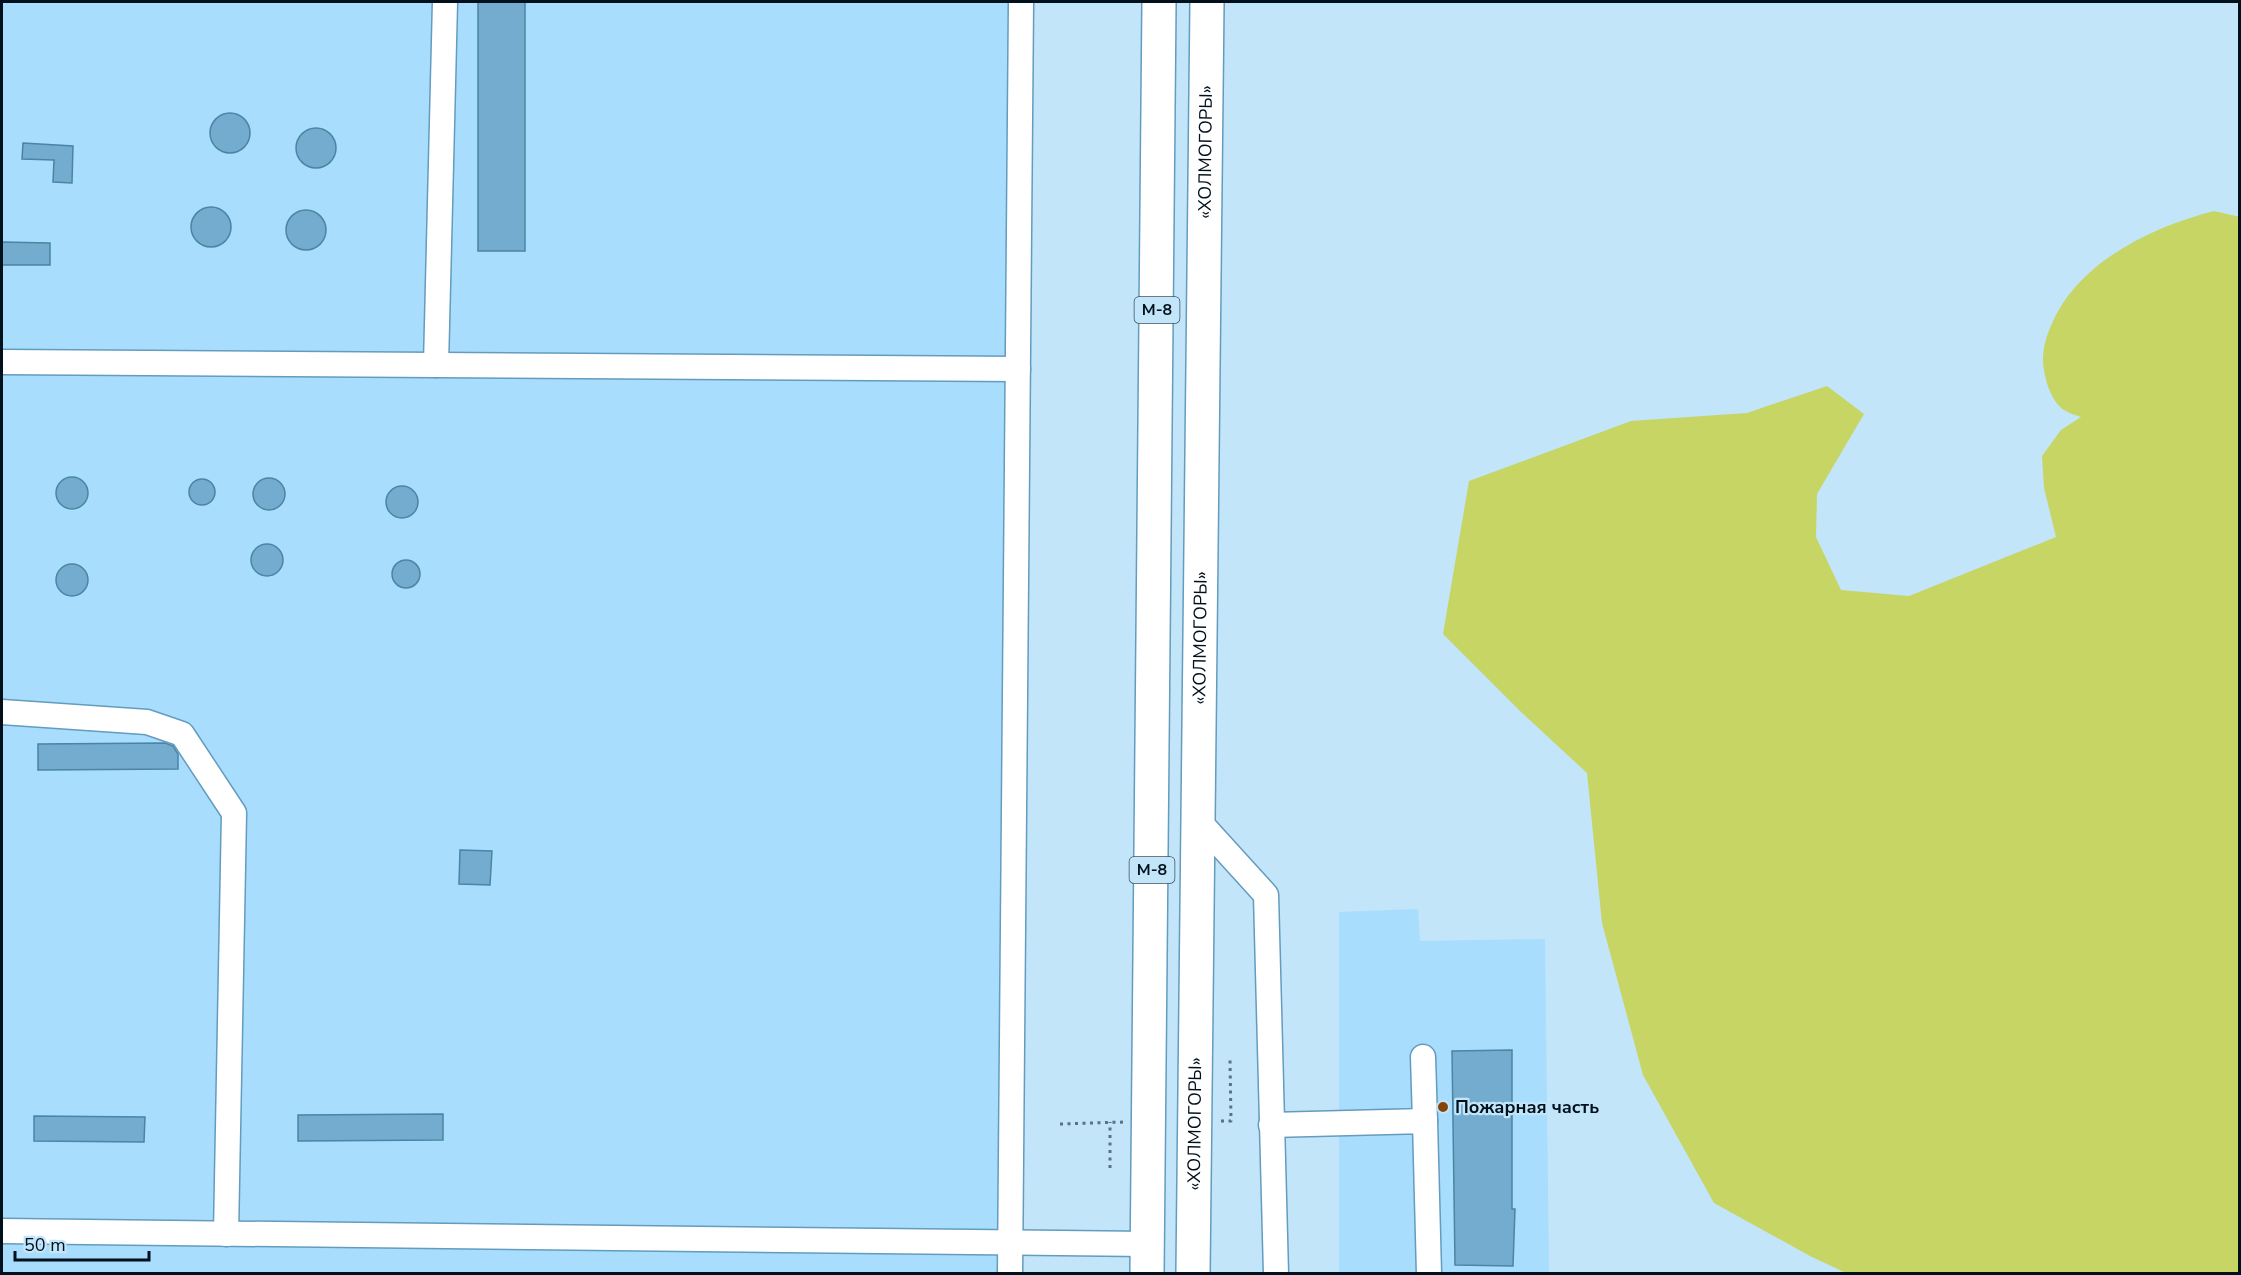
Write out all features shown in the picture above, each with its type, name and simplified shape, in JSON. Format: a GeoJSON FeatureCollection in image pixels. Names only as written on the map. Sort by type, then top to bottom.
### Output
{"type":"FeatureCollection","features":[{"type":"Feature","properties":{"kind":"highway","name":"М-8"},"geometry":{"type":"LineString","coordinates":[[1147,1259],[1160,2]]}},
{"type":"Feature","properties":{"kind":"highway","name":"«ХОЛМОГОРЫ»"},"geometry":{"type":"LineString","coordinates":[[1192,1274],[1207,2]]}},
{"type":"Feature","properties":{"kind":"highway"},"geometry":{"type":"LineString","coordinates":[[1152,819],[1197,819]]}},
{"type":"Feature","properties":{"kind":"lane"},"geometry":{"type":"LineString","coordinates":[[436,365],[445,2]]}},
{"type":"Feature","properties":{"kind":"lane"},"geometry":{"type":"LineString","coordinates":[[1010,1274],[1021,2]]}},
{"type":"Feature","properties":{"kind":"lane"},"geometry":{"type":"LineString","coordinates":[[2,362],[1018,369]]}},
{"type":"Feature","properties":{"kind":"lane"},"geometry":{"type":"LineString","coordinates":[[2,712],[147,722],[182,734],[234,813],[226,1234]]}},
{"type":"Feature","properties":{"kind":"lane"},"geometry":{"type":"LineString","coordinates":[[1197,819],[1266,895],[1276,1274]]}},
{"type":"Feature","properties":{"kind":"lane"},"geometry":{"type":"LineString","coordinates":[[1423,1058],[1428,1274]]}},
{"type":"Feature","properties":{"kind":"lane"},"geometry":{"type":"LineString","coordinates":[[1271,1125],[1425,1121]]}},
{"type":"Feature","properties":{"kind":"lane"},"geometry":{"type":"LineString","coordinates":[[2,1231],[1010,1241],[1147,1259]]}},
{"type":"Feature","properties":{"kind":"path"},"geometry":{"type":"LineString","coordinates":[[1110,1122],[1110,1168]]}},
{"type":"Feature","properties":{"kind":"shaded area"},"geometry":{"type":"Polygon","coordinates":[[[2,2],[1017,2],[1018,1273],[2,1274],[2,2]]]}},
{"type":"Feature","properties":{"kind":"shaded area","name":"Пожарная часть"},"geometry":{"type":"Polygon","coordinates":[[[1418,909],[1420,941],[1545,939],[1549,1273],[1339,1273],[1339,912],[1418,909]]]}},
{"type":"Feature","properties":{"kind":"green space"},"geometry":{"type":"Polygon","coordinates":[[[2214,211],[2240,217],[2239,1273],[1846,1273],[1810,1256],[1714,1203],[1643,1075],[1602,923],[1587,773],[1521,712],[1443,634],[1469,481],[1631,421],[1747,413],[1827,386],[1864,414],[1817,494],[1816,537],[1841,590],[1909,596],[2056,537],[2044,488],[2042,456],[2061,430],[2081,417],[2060,407],[2048,386],[2043,353],[2051,326],[2063,303],[2079,283],[2119,251],[2166,227],[2214,211]]]}},
{"type":"Feature","properties":{"kind":"building"},"geometry":{"type":"Polygon","coordinates":[[[478,2],[525,2],[525,251],[478,251],[478,2]]]}},
{"type":"Feature","properties":{"kind":"building"},"geometry":{"type":"Polygon","coordinates":[[[230,113],[238,114],[244,119],[249,125],[249,141],[244,147],[238,152],[230,153],[222,152],[216,147],[211,141],[210,133],[211,125],[216,119],[222,114],[230,113]]]}},
{"type":"Feature","properties":{"kind":"building"},"geometry":{"type":"Polygon","coordinates":[[[316,128],[324,129],[330,134],[335,140],[335,156],[330,162],[324,167],[316,168],[308,167],[302,162],[297,156],[296,148],[297,140],[302,134],[308,129],[316,128]]]}},
{"type":"Feature","properties":{"kind":"building"},"geometry":{"type":"Polygon","coordinates":[[[23,143],[73,146],[72,183],[53,182],[54,160],[22,159],[23,143]]]}},
{"type":"Feature","properties":{"kind":"building"},"geometry":{"type":"Polygon","coordinates":[[[211,207],[219,208],[225,213],[230,219],[230,235],[225,241],[219,246],[211,247],[203,246],[197,241],[192,235],[191,227],[192,219],[197,213],[203,208],[211,207]]]}},
{"type":"Feature","properties":{"kind":"building"},"geometry":{"type":"Polygon","coordinates":[[[306,210],[314,211],[320,216],[325,222],[325,238],[320,244],[314,249],[306,250],[298,249],[292,244],[287,238],[286,230],[287,222],[292,216],[298,211],[306,210]]]}},
{"type":"Feature","properties":{"kind":"building"},"geometry":{"type":"Polygon","coordinates":[[[2,242],[50,243],[50,265],[2,265],[2,242]]]}},
{"type":"Feature","properties":{"kind":"building"},"geometry":{"type":"Polygon","coordinates":[[[72,477],[83,482],[88,493],[83,504],[72,509],[61,504],[56,493],[61,482],[72,477]]]}},
{"type":"Feature","properties":{"kind":"building"},"geometry":{"type":"Polygon","coordinates":[[[269,478],[280,483],[285,494],[280,505],[269,510],[258,505],[253,494],[258,483],[269,478]]]}},
{"type":"Feature","properties":{"kind":"building"},"geometry":{"type":"Polygon","coordinates":[[[202,479],[211,483],[215,492],[211,501],[202,505],[193,501],[189,492],[193,483],[202,479]]]}},
{"type":"Feature","properties":{"kind":"building"},"geometry":{"type":"Polygon","coordinates":[[[402,486],[413,491],[418,502],[413,513],[402,518],[391,513],[386,502],[391,491],[402,486]]]}},
{"type":"Feature","properties":{"kind":"building"},"geometry":{"type":"Polygon","coordinates":[[[267,544],[278,549],[283,560],[278,571],[267,576],[256,571],[251,560],[256,549],[267,544]]]}},
{"type":"Feature","properties":{"kind":"building"},"geometry":{"type":"Polygon","coordinates":[[[406,560],[416,564],[420,574],[416,584],[406,588],[396,584],[392,574],[396,564],[406,560]]]}},
{"type":"Feature","properties":{"kind":"building"},"geometry":{"type":"Polygon","coordinates":[[[72,564],[83,569],[88,580],[83,591],[72,596],[61,591],[56,580],[61,569],[72,564]]]}},
{"type":"Feature","properties":{"kind":"building"},"geometry":{"type":"Polygon","coordinates":[[[165,743],[173,746],[178,754],[178,769],[38,770],[38,744],[165,743]]]}},
{"type":"Feature","properties":{"kind":"building"},"geometry":{"type":"Polygon","coordinates":[[[460,850],[492,851],[490,885],[459,884],[460,850]]]}},
{"type":"Feature","properties":{"kind":"building"},"geometry":{"type":"Polygon","coordinates":[[[1512,1050],[1512,1209],[1515,1209],[1513,1266],[1455,1265],[1452,1051],[1512,1050]]]}},
{"type":"Feature","properties":{"kind":"building"},"geometry":{"type":"Polygon","coordinates":[[[443,1114],[443,1140],[298,1141],[298,1115],[443,1114]]]}},
{"type":"Feature","properties":{"kind":"building"},"geometry":{"type":"Polygon","coordinates":[[[34,1116],[145,1117],[144,1142],[34,1141],[34,1116]]]}},
{"type":"Feature","properties":{"kind":"place","name":"Пожарная часть"},"geometry":{"type":"Point","coordinates":[1443,1107]}}]}
